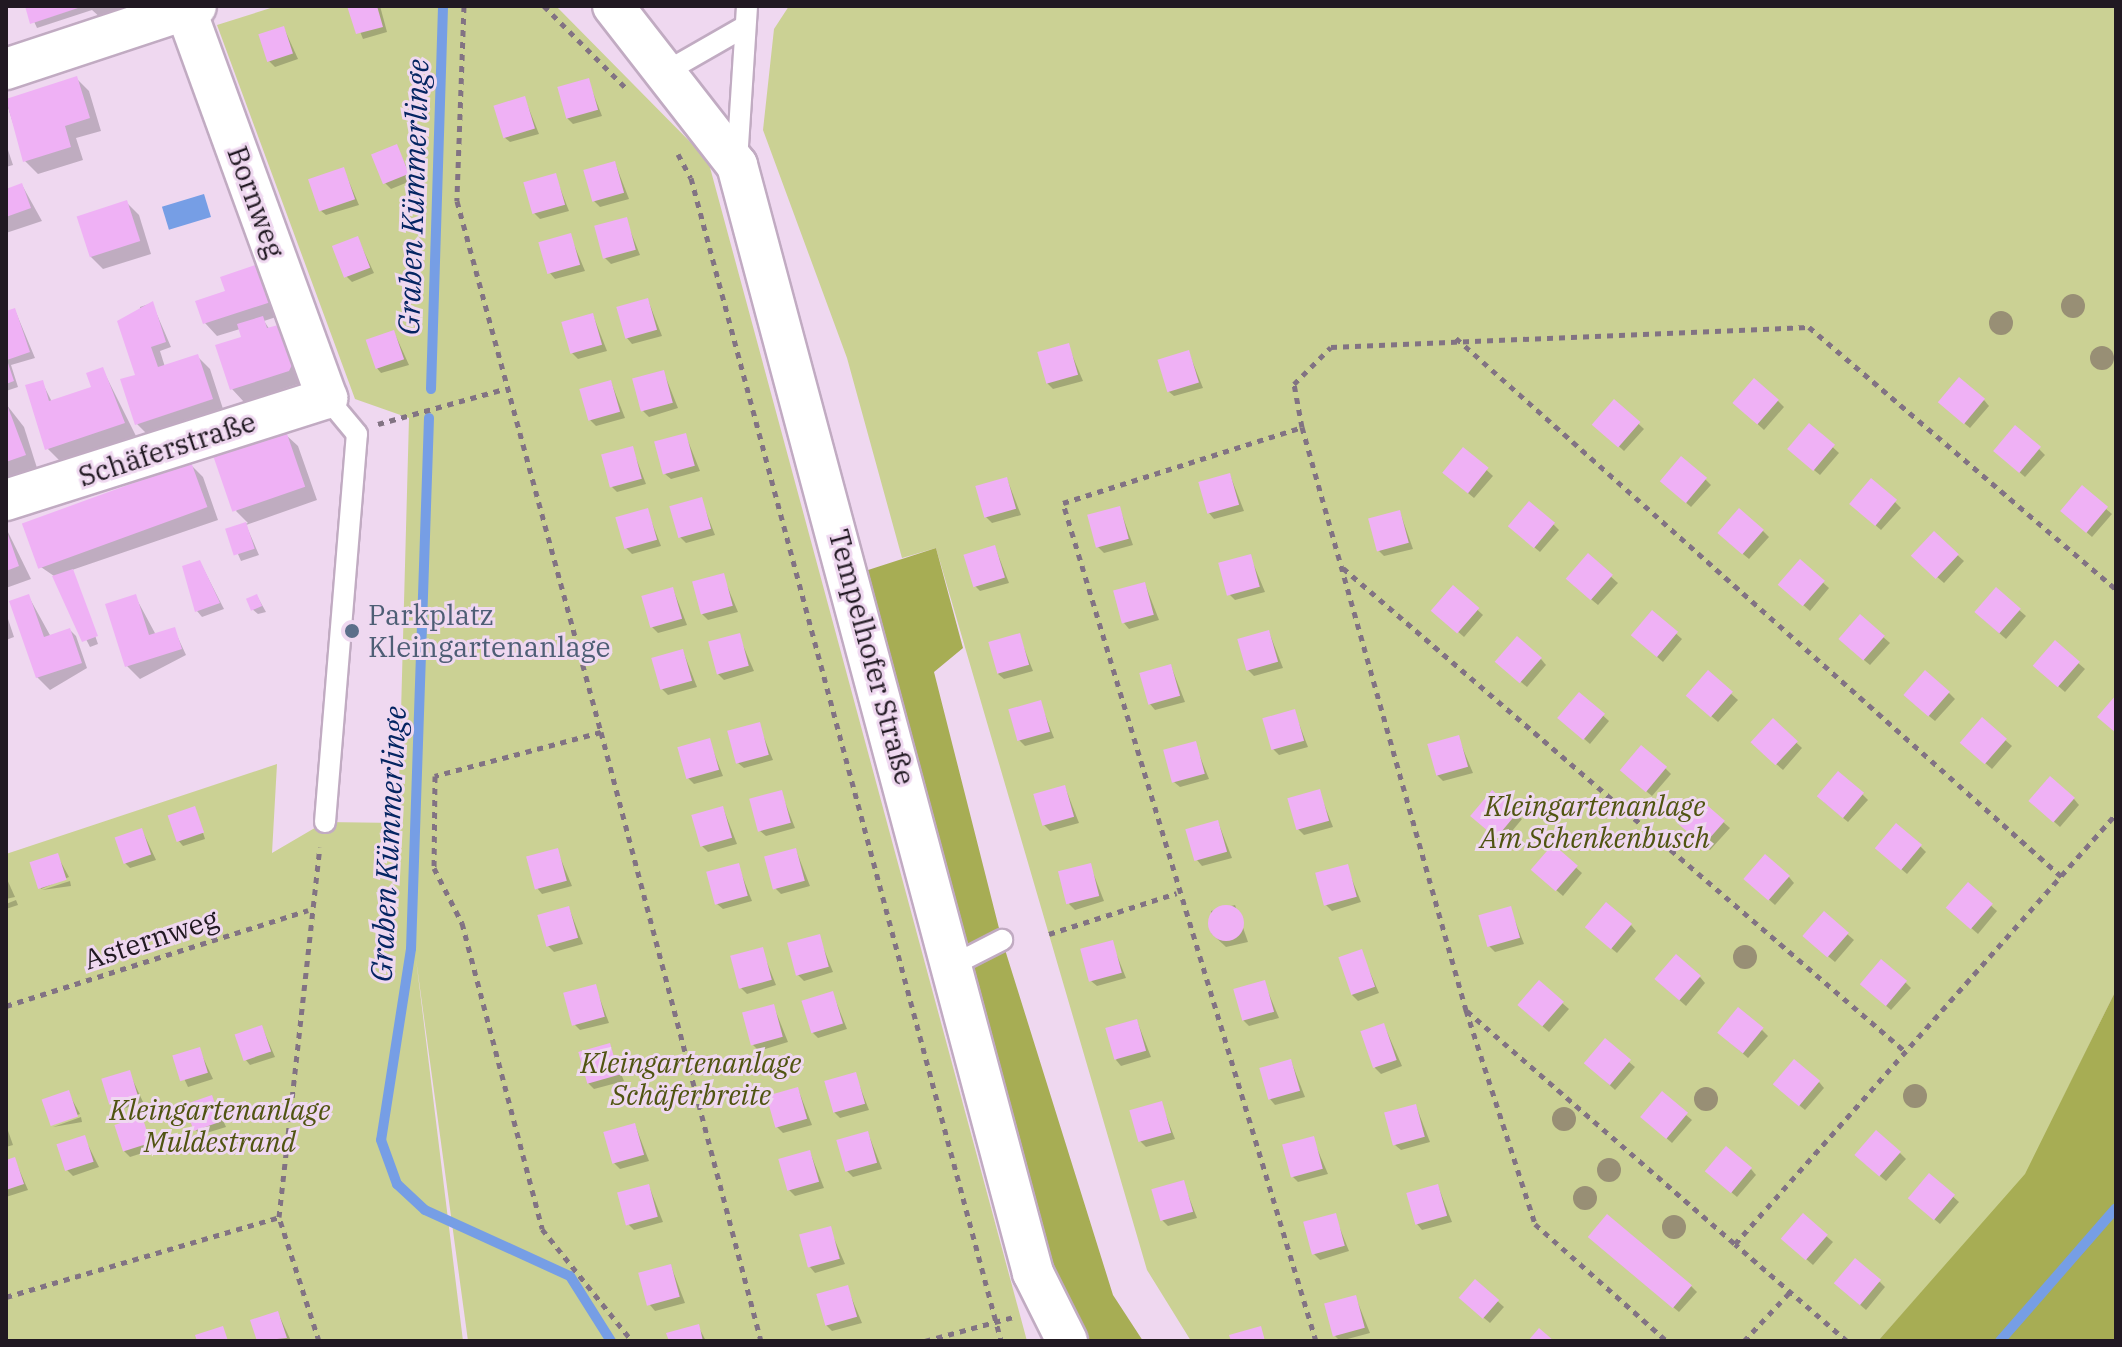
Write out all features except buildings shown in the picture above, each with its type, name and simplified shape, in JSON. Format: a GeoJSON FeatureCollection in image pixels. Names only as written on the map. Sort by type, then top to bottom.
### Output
{"type":"FeatureCollection","features":[{"type":"Feature","properties":{"kind":"street","name":"Tempelhofer Straße"},"geometry":{"type":"LineString","coordinates":[[613,6],[669,70],[737,165],[955,964],[1033,1273],[1067,1341]]}},
{"type":"Feature","properties":{"kind":"street"},"geometry":{"type":"LineString","coordinates":[[6,69],[189,7]]}},
{"type":"Feature","properties":{"kind":"street","name":"Bornweg"},"geometry":{"type":"LineString","coordinates":[[189,7],[327,398]]}},
{"type":"Feature","properties":{"kind":"street","name":"Schäferstraße"},"geometry":{"type":"LineString","coordinates":[[6,500],[327,398]]}},
{"type":"Feature","properties":{"kind":"lane"},"geometry":{"type":"LineString","coordinates":[[737,165],[747,6]]}},
{"type":"Feature","properties":{"kind":"lane"},"geometry":{"type":"LineString","coordinates":[[669,70],[744,27]]}},
{"type":"Feature","properties":{"kind":"lane"},"geometry":{"type":"LineString","coordinates":[[325,822],[357,434],[327,398]]}},
{"type":"Feature","properties":{"kind":"lane"},"geometry":{"type":"LineString","coordinates":[[955,964],[1002,940]]}},
{"type":"Feature","properties":{"kind":"path"},"geometry":{"type":"LineString","coordinates":[[464,6],[457,201],[504,389],[601,732],[761,1341]]}},
{"type":"Feature","properties":{"kind":"path"},"geometry":{"type":"LineString","coordinates":[[544,6],[641,103]]}},
{"type":"Feature","properties":{"kind":"path"},"geometry":{"type":"LineString","coordinates":[[669,138],[695,193],[1001,1341]]}},
{"type":"Feature","properties":{"kind":"path"},"geometry":{"type":"LineString","coordinates":[[1667,1341],[1535,1224],[1466,1010],[1302,427],[1294,384],[1331,347],[1455,337],[1809,327],[2116,589]]}},
{"type":"Feature","properties":{"kind":"path"},"geometry":{"type":"LineString","coordinates":[[1455,337],[2062,877]]}},
{"type":"Feature","properties":{"kind":"path"},"geometry":{"type":"LineString","coordinates":[[357,434],[399,414],[504,389]]}},
{"type":"Feature","properties":{"kind":"path"},"geometry":{"type":"LineString","coordinates":[[1302,427],[1063,503],[1177,893],[1316,1341]]}},
{"type":"Feature","properties":{"kind":"path"},"geometry":{"type":"LineString","coordinates":[[1343,568],[1907,1053]]}},
{"type":"Feature","properties":{"kind":"path"},"geometry":{"type":"LineString","coordinates":[[601,732],[435,776],[434,868],[462,923],[542,1229],[632,1341]]}},
{"type":"Feature","properties":{"kind":"path"},"geometry":{"type":"LineString","coordinates":[[1735,1244],[2116,814]]}},
{"type":"Feature","properties":{"kind":"path"},"geometry":{"type":"LineString","coordinates":[[319,1341],[279,1217],[308,910],[325,822]]}},
{"type":"Feature","properties":{"kind":"path"},"geometry":{"type":"LineString","coordinates":[[1049,934],[1177,893]]}},
{"type":"Feature","properties":{"kind":"path","name":"Asternweg"},"geometry":{"type":"LineString","coordinates":[[6,1006],[308,910]]}},
{"type":"Feature","properties":{"kind":"path"},"geometry":{"type":"LineString","coordinates":[[1466,1010],[1847,1341]]}},
{"type":"Feature","properties":{"kind":"path"},"geometry":{"type":"LineString","coordinates":[[6,1297],[279,1217]]}},
{"type":"Feature","properties":{"kind":"path"},"geometry":{"type":"LineString","coordinates":[[1744,1341],[1789,1293]]}},
{"type":"Feature","properties":{"kind":"path"},"geometry":{"type":"LineString","coordinates":[[925,1341],[996,1323]]}},
{"type":"Feature","properties":{"kind":"green space","name":"Kleingartenanlage Schäferbreite"},"geometry":{"type":"Polygon","coordinates":[[[277,6],[556,6],[708,160],[1027,1341],[468,1341],[416,959],[463,1341],[6,1341],[6,854],[277,764],[272,853],[325,822],[398,823],[409,418],[355,399],[217,25],[277,6]]]}},
{"type":"Feature","properties":{"kind":"green space","name":"Kleingartenanlage Am Schenkenbusch"},"geometry":{"type":"Polygon","coordinates":[[[789,6],[2116,6],[2116,990],[2024,1178],[1878,1341],[1191,1341],[1147,1270],[936,548],[902,558],[847,358],[763,130],[774,29],[789,6]]]}},
{"type":"Feature","properties":{"kind":"green space"},"geometry":{"type":"Polygon","coordinates":[[[936,548],[963,648],[934,672],[1002,940],[1113,1295],[1143,1341],[1088,1341],[1053,1266],[865,571],[936,548]]]}},
{"type":"Feature","properties":{"kind":"green space"},"geometry":{"type":"Polygon","coordinates":[[[2116,990],[2116,1341],[1878,1341],[2025,1174],[2116,990]]]}},
{"type":"Feature","properties":{"kind":"water"},"geometry":{"type":"Polygon","coordinates":[[[204,194],[211,217],[169,230],[162,207],[204,194]]]}},
{"type":"Feature","properties":{"kind":"waterway","name":"Graben Kümmerlinge"},"geometry":{"type":"LineString","coordinates":[[431,389],[443,6]]}},
{"type":"Feature","properties":{"kind":"waterway","name":"Graben Kümmerlinge"},"geometry":{"type":"LineString","coordinates":[[429,418],[411,949],[381,1140],[397,1184],[425,1210],[570,1276],[611,1341]]}},
{"type":"Feature","properties":{"kind":"waterway"},"geometry":{"type":"LineString","coordinates":[[2000,1341],[2116,1208]]}},
{"type":"Feature","properties":{"kind":"place","name":"Parkplatz Kleingartenanlage"},"geometry":{"type":"Point","coordinates":[352,631]}},
{"type":"Feature","properties":{"kind":"park label","name":"Kleingartenanlage Muldestrand"},"geometry":{"type":"Point","coordinates":[220,1126]}}]}
